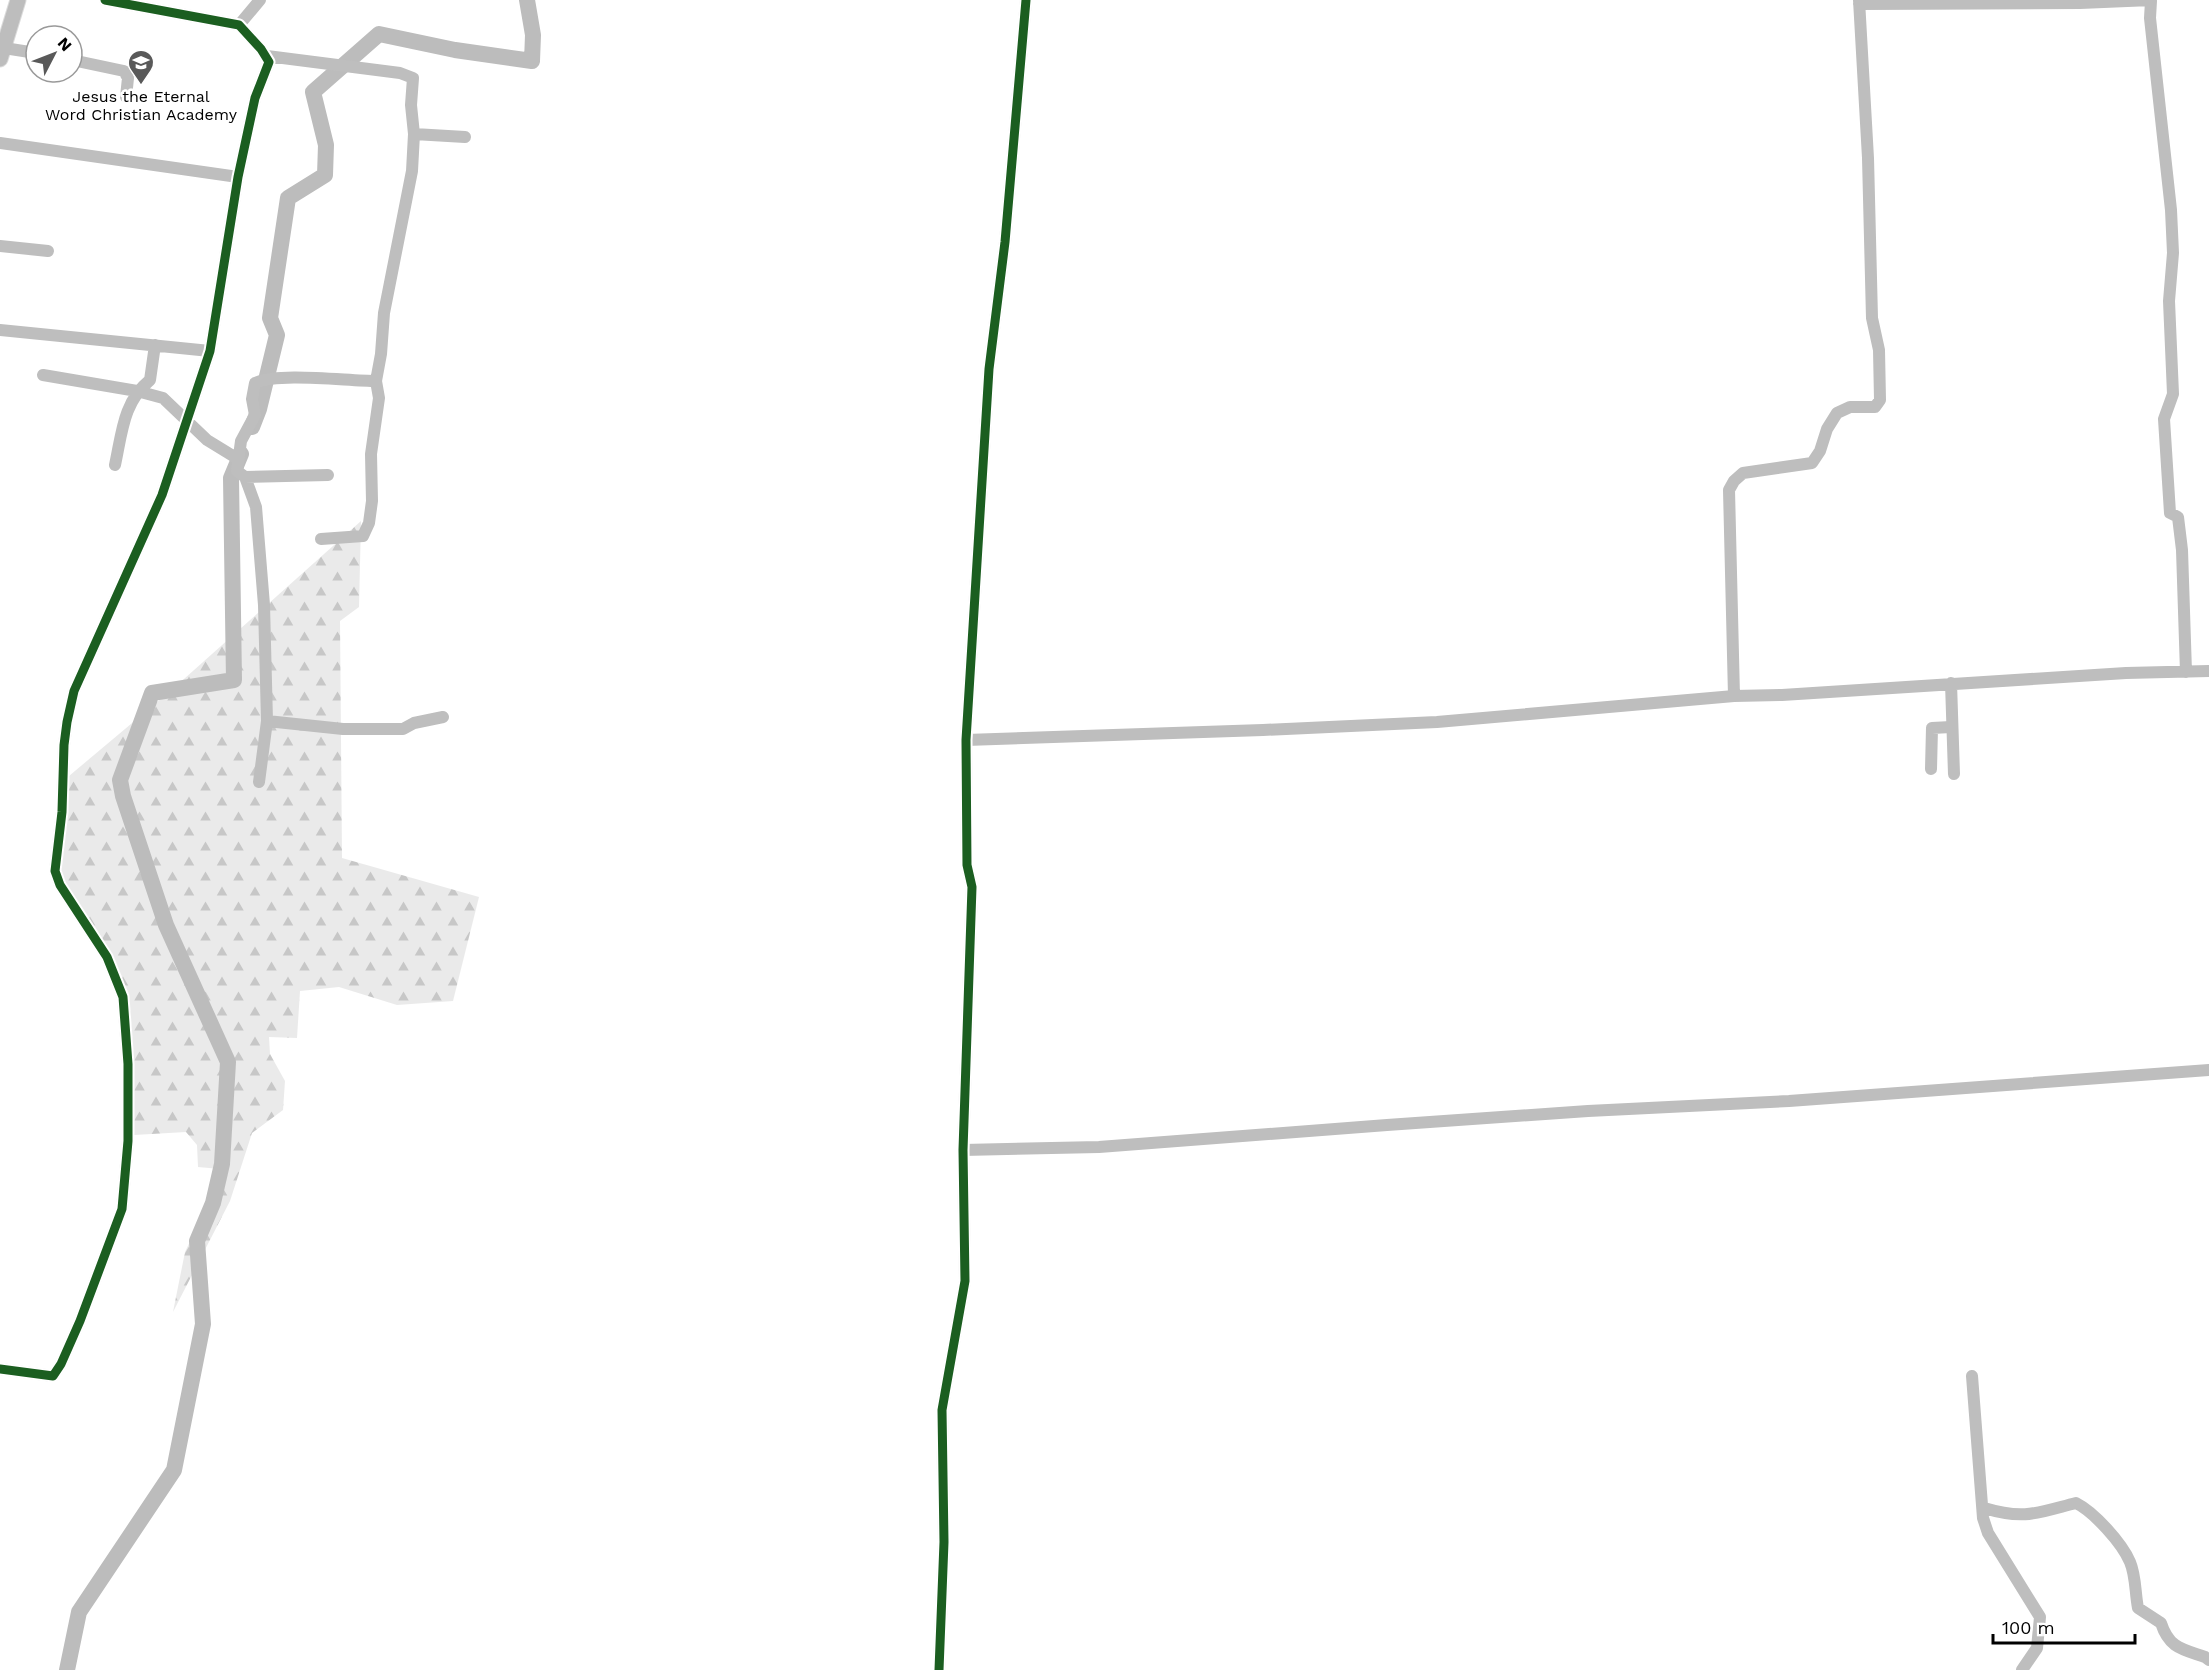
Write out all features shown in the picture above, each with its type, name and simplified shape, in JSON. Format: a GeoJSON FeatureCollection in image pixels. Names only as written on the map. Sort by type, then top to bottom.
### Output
{"type":"FeatureCollection","features":[{"type":"Feature","properties":{"kind":"main road"},"geometry":{"type":"LineString","coordinates":[[2,53],[18,0]]}},
{"type":"Feature","properties":{"kind":"street"},"geometry":{"type":"LineString","coordinates":[[0,1369],[53,1376],[61,1364],[80,1321],[122,1209],[128,1141],[128,1075],[123,997],[107,957],[60,885],[55,871],[62,812],[64,745],[74,691],[162,495],[210,351],[237,177],[255,98],[268,62],[267,56],[240,25],[105,0]]}},
{"type":"Feature","properties":{"kind":"street"},"geometry":{"type":"LineString","coordinates":[[240,25],[260,0]]}},
{"type":"Feature","properties":{"kind":"street"},"geometry":{"type":"LineString","coordinates":[[939,1670],[944,1542],[942,1410],[965,1281],[963,1150],[972,887],[967,865],[966,740],[989,369],[1005,242],[1026,0]]}},
{"type":"Feature","properties":{"kind":"street"},"geometry":{"type":"LineString","coordinates":[[1734,696],[1729,490],[1734,481],[1743,473],[1812,463],[1837,413],[1850,407],[1875,407],[1880,400],[1879,350],[1872,318],[1868,158],[1859,2],[2151,1],[2150,18],[2171,210],[2173,253],[2169,301],[2173,394],[2164,419],[2170,513],[2178,517],[2182,550],[2186,672]]}},
{"type":"Feature","properties":{"kind":"street"},"geometry":{"type":"LineString","coordinates":[[2,53],[24,53]]}},
{"type":"Feature","properties":{"kind":"street"},"geometry":{"type":"LineString","coordinates":[[267,56],[399,73],[413,78],[412,171],[384,313],[381,354],[376,381],[380,398],[371,454],[372,501],[369,523],[363,536],[321,539]]}},
{"type":"Feature","properties":{"kind":"street"},"geometry":{"type":"LineString","coordinates":[[84,63],[124,71],[128,78],[126,97]]}},
{"type":"Feature","properties":{"kind":"street"},"geometry":{"type":"LineString","coordinates":[[414,134],[465,137]]}},
{"type":"Feature","properties":{"kind":"street"},"geometry":{"type":"LineString","coordinates":[[0,143],[237,177]]}},
{"type":"Feature","properties":{"kind":"street"},"geometry":{"type":"LineString","coordinates":[[0,246],[48,251]]}},
{"type":"Feature","properties":{"kind":"street"},"geometry":{"type":"LineString","coordinates":[[0,330],[210,351]]}},
{"type":"Feature","properties":{"kind":"street"},"geometry":{"type":"LineString","coordinates":[[115,465],[130,404],[137,391],[150,380],[155,345]]}},
{"type":"Feature","properties":{"kind":"street"},"geometry":{"type":"LineString","coordinates":[[43,375],[137,391],[163,398],[240,469],[256,507],[264,605],[267,721],[259,782]]}},
{"type":"Feature","properties":{"kind":"street"},"geometry":{"type":"LineString","coordinates":[[240,469],[242,441],[255,415],[252,399],[255,383],[268,379],[297,378],[376,381]]}},
{"type":"Feature","properties":{"kind":"street"},"geometry":{"type":"LineString","coordinates":[[240,469],[328,475]]}},
{"type":"Feature","properties":{"kind":"street"},"geometry":{"type":"LineString","coordinates":[[966,740],[1437,722],[1734,696],[1782,695],[2126,673],[2209,671]]}},
{"type":"Feature","properties":{"kind":"street"},"geometry":{"type":"LineString","coordinates":[[1951,683],[1954,774]]}},
{"type":"Feature","properties":{"kind":"street"},"geometry":{"type":"LineString","coordinates":[[267,721],[343,729],[403,729],[414,723],[443,717]]}},
{"type":"Feature","properties":{"kind":"street"},"geometry":{"type":"LineString","coordinates":[[1931,769],[1932,728],[1951,727]]}},
{"type":"Feature","properties":{"kind":"street"},"geometry":{"type":"LineString","coordinates":[[963,1150],[1099,1147],[1588,1111],[1789,1101],[2209,1070]]}},
{"type":"Feature","properties":{"kind":"street"},"geometry":{"type":"LineString","coordinates":[[1972,1376],[1983,1518],[1988,1533],[2040,1617],[2037,1648],[2022,1670]]}},
{"type":"Feature","properties":{"kind":"street"},"geometry":{"type":"LineString","coordinates":[[1984,1508],[2020,1516],[2050,1511],[2076,1503],[2085,1508],[2112,1535],[2130,1562],[2138,1608],[2161,1623],[2165,1636],[2177,1648],[2209,1660]]}},
{"type":"Feature","properties":{"kind":"green space"},"geometry":{"type":"Polygon","coordinates":[[[361,521],[359,607],[340,621],[342,858],[479,897],[453,1001],[397,1005],[339,987],[300,991],[297,1038],[269,1037],[270,1054],[285,1081],[283,1110],[252,1133],[230,1201],[173,1312],[185,1252],[217,1185],[220,1169],[198,1167],[197,1145],[186,1132],[134,1135],[125,996],[58,872],[69,776],[175,687],[361,521]]]}},
{"type":"Feature","properties":{"kind":"waterway"},"geometry":{"type":"LineString","coordinates":[[252,427],[259,409],[277,335],[270,318],[288,198],[325,175],[326,145],[313,92],[379,34],[455,50],[532,61],[533,35],[527,0]]}},
{"type":"Feature","properties":{"kind":"waterway"},"geometry":{"type":"LineString","coordinates":[[67,1670],[79,1612],[174,1470],[203,1324],[197,1241],[213,1203],[222,1164],[228,1062],[166,925],[123,796],[120,780],[152,693],[234,680],[231,478],[241,454]]}},
{"type":"Feature","properties":{"kind":"cycle path"},"geometry":{"type":"LineString","coordinates":[[0,1369],[53,1376],[61,1364],[80,1321],[122,1209],[128,1141],[128,1064],[123,997],[107,957],[60,885],[55,871],[62,812],[64,745],[74,691],[162,495],[210,351],[238,177],[255,98],[269,62],[261,49],[239,25],[105,0]]}},
{"type":"Feature","properties":{"kind":"cycle path"},"geometry":{"type":"LineString","coordinates":[[939,1670],[944,1542],[942,1410],[965,1281],[963,1150],[972,887],[967,865],[966,740],[989,369],[1005,242],[1026,0]]}},
{"type":"Feature","properties":{"kind":"place","name":"Jesus the Eternal Word Christian Academy"},"geometry":{"type":"Point","coordinates":[141,86]}}]}
